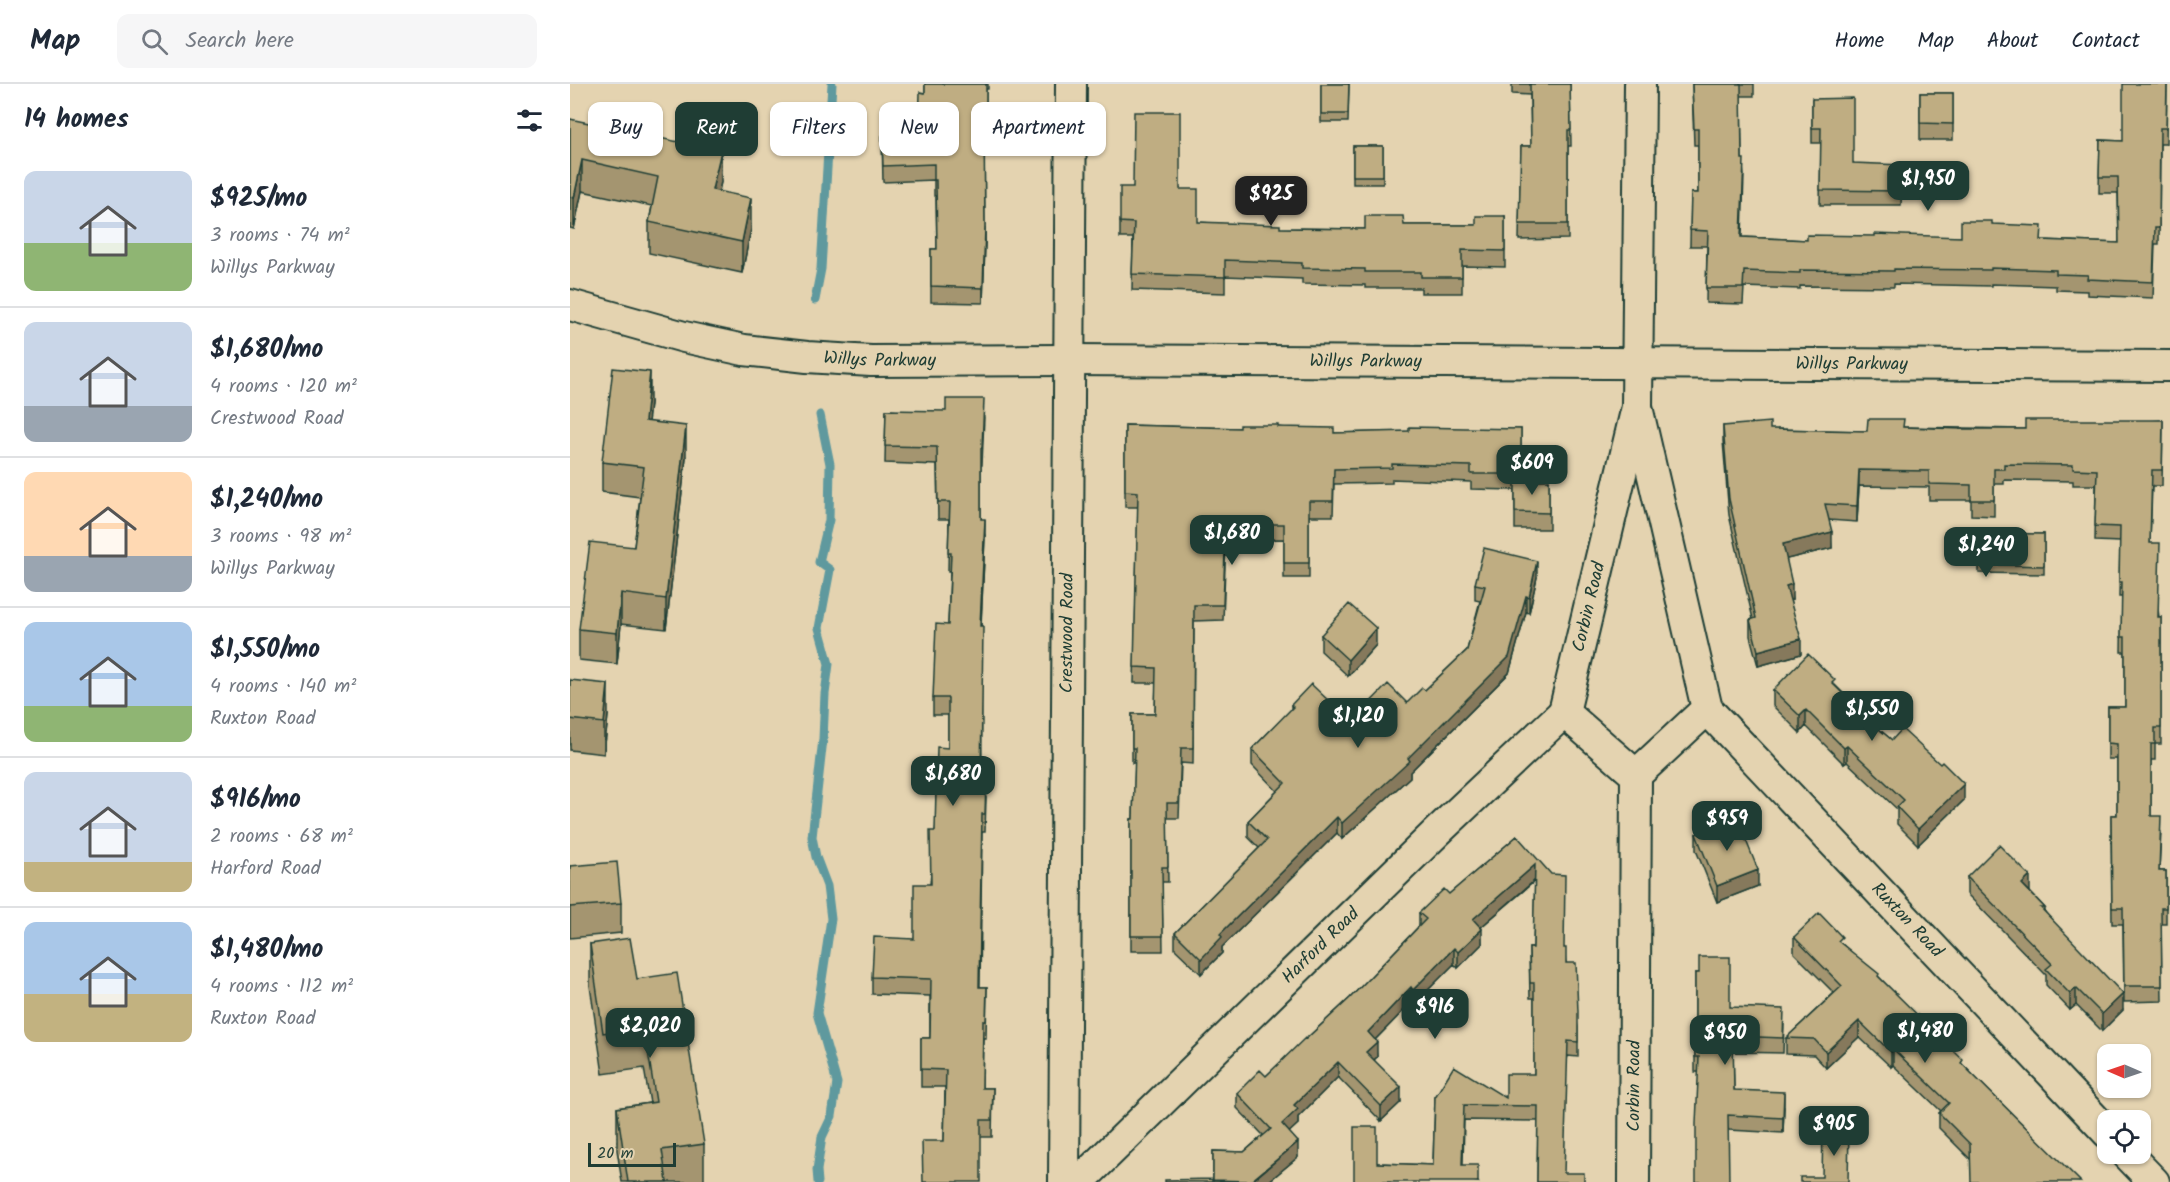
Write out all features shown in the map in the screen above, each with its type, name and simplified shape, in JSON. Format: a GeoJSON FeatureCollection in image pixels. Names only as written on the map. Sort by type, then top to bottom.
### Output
{"type":"FeatureCollection","features":[{"type":"Feature","properties":{"kind":"street","name":"Crestwood Road"},"geometry":{"type":"LineString","coordinates":[[1064,1182],[1071,84]]}},
{"type":"Feature","properties":{"kind":"street","name":"Corbin Road"},"geometry":{"type":"LineString","coordinates":[[1564,712],[1637,407],[1640,84]]}},
{"type":"Feature","properties":{"kind":"street","name":"Willys Parkway"},"geometry":{"type":"LineString","coordinates":[[570,305],[724,346],[807,357],[871,361],[2170,366]]}},
{"type":"Feature","properties":{"kind":"street","name":"Corbin Road"},"geometry":{"type":"LineString","coordinates":[[1637,407],[1707,709]]}},
{"type":"Feature","properties":{"kind":"street"},"geometry":{"type":"LineString","coordinates":[[1564,712],[1636,775],[1707,709]]}},
{"type":"Feature","properties":{"kind":"street","name":"Ruxton Road"},"geometry":{"type":"LineString","coordinates":[[1707,709],[2097,1121]]}},
{"type":"Feature","properties":{"kind":"street","name":"Harford Road"},"geometry":{"type":"LineString","coordinates":[[1079,1182],[1437,832],[1564,712]]}},
{"type":"Feature","properties":{"kind":"street","name":"Corbin Road"},"geometry":{"type":"LineString","coordinates":[[1634,1182],[1636,775]]}},
{"type":"Feature","properties":{"kind":"street"},"geometry":{"type":"LineString","coordinates":[[2137,1164],[2154,1182]]}},
{"type":"Feature","properties":{"kind":"building"},"geometry":{"type":"Polygon","coordinates":[[[925,84],[986,84],[986,102],[971,102],[971,156],[984,156],[983,288],[931,286],[931,249],[937,249],[934,164],[883,166],[883,156],[959,156],[959,102],[920,102],[920,92],[925,93],[925,84]]]}},
{"type":"Feature","properties":{"kind":"building"},"geometry":{"type":"Polygon","coordinates":[[[1321,84],[1349,84],[1348,114],[1321,114],[1321,84]]]}},
{"type":"Feature","properties":{"kind":"building"},"geometry":{"type":"Polygon","coordinates":[[[1530,84],[1570,84],[1568,224],[1519,224],[1521,146],[1531,146],[1530,84]]]}},
{"type":"Feature","properties":{"kind":"building"},"geometry":{"type":"Polygon","coordinates":[[[1692,84],[1741,84],[1742,159],[1744,159],[1741,237],[1807,240],[1807,235],[1875,236],[1875,234],[1961,237],[1961,221],[1992,221],[1992,224],[2042,226],[2041,240],[2119,243],[2118,177],[2099,177],[2100,140],[2123,141],[2123,84],[2167,84],[2166,128],[2160,128],[2159,228],[2155,228],[2153,282],[2087,279],[2088,275],[2056,274],[2056,270],[1991,268],[1991,270],[1800,270],[1800,273],[1744,271],[1743,288],[1706,288],[1708,231],[1690,230],[1691,193],[1698,193],[1698,129],[1694,129],[1692,84]]]}},
{"type":"Feature","properties":{"kind":"building"},"geometry":{"type":"Polygon","coordinates":[[[1920,93],[1953,93],[1953,124],[1920,123],[1920,93]]]}},
{"type":"Feature","properties":{"kind":"building"},"geometry":{"type":"Polygon","coordinates":[[[1853,98],[1853,163],[1902,165],[1901,191],[1820,190],[1821,128],[1812,128],[1812,99],[1853,98]]]}},
{"type":"Feature","properties":{"kind":"building"},"geometry":{"type":"Polygon","coordinates":[[[1134,112],[1180,112],[1180,189],[1198,189],[1198,222],[1280,225],[1280,228],[1365,229],[1365,216],[1403,216],[1404,225],[1476,225],[1476,216],[1505,216],[1505,251],[1462,250],[1462,277],[1421,277],[1421,272],[1365,272],[1365,269],[1302,268],[1302,263],[1225,260],[1225,277],[1132,274],[1134,223],[1120,222],[1120,187],[1133,187],[1134,112]]]}},
{"type":"Feature","properties":{"kind":"building"},"geometry":{"type":"Polygon","coordinates":[[[570,119],[588,123],[588,156],[663,156],[663,139],[675,141],[675,156],[720,156],[712,190],[751,198],[742,242],[649,222],[658,177],[582,160],[574,198],[570,197],[570,119]]]}},
{"type":"Feature","properties":{"kind":"building"},"geometry":{"type":"Polygon","coordinates":[[[1353,146],[1383,146],[1383,176],[1353,176],[1353,146]]]}},
{"type":"Feature","properties":{"kind":"building"},"geometry":{"type":"Polygon","coordinates":[[[613,368],[650,372],[645,421],[686,426],[666,599],[621,593],[617,633],[579,629],[590,542],[634,547],[644,467],[602,462],[613,368]]]}},
{"type":"Feature","properties":{"kind":"building"},"geometry":{"type":"Polygon","coordinates":[[[946,399],[984,399],[981,519],[985,519],[980,626],[983,626],[981,781],[986,781],[985,814],[982,814],[979,987],[987,987],[986,1021],[983,1021],[982,1088],[993,1088],[992,1120],[981,1120],[981,1182],[923,1182],[922,1141],[944,1141],[946,1070],[921,1069],[921,1038],[930,1038],[931,979],[872,977],[874,937],[914,939],[914,884],[931,884],[930,831],[935,831],[937,747],[948,748],[948,698],[933,698],[936,624],[948,625],[951,553],[948,553],[950,502],[938,502],[937,447],[885,446],[886,410],[946,411],[946,399]]]}},
{"type":"Feature","properties":{"kind":"building"},"geometry":{"type":"Polygon","coordinates":[[[1868,419],[1904,419],[1903,427],[1962,429],[2025,429],[2025,420],[2163,420],[2162,470],[2152,470],[2150,543],[2160,543],[2158,617],[2161,617],[2161,728],[2155,728],[2155,744],[2151,744],[2151,816],[2161,816],[2159,871],[2166,871],[2166,908],[2161,908],[2162,986],[2124,986],[2123,908],[2112,908],[2111,815],[2117,815],[2117,744],[2108,743],[2108,707],[2125,707],[2125,637],[2121,637],[2120,527],[2095,526],[2097,470],[2073,469],[2073,465],[2004,464],[2004,469],[1994,469],[1994,500],[1971,500],[1971,485],[1929,484],[1929,471],[1859,470],[1857,506],[1825,504],[1832,532],[1783,544],[1792,584],[1786,586],[1801,639],[1758,651],[1750,620],[1756,618],[1729,499],[1723,426],[1770,422],[1770,429],[1867,431],[1868,419]]]}},
{"type":"Feature","properties":{"kind":"building"},"geometry":{"type":"Polygon","coordinates":[[[1125,425],[1240,428],[1240,425],[1278,425],[1278,427],[1334,428],[1334,433],[1409,431],[1409,427],[1521,429],[1521,474],[1471,474],[1471,466],[1392,464],[1392,468],[1334,469],[1333,501],[1309,501],[1309,563],[1284,563],[1284,524],[1226,524],[1223,605],[1194,605],[1193,748],[1181,748],[1179,803],[1167,803],[1168,867],[1162,867],[1163,936],[1131,936],[1131,819],[1133,819],[1135,748],[1132,748],[1132,714],[1155,714],[1156,668],[1134,667],[1138,492],[1125,491],[1125,425]]]}},
{"type":"Feature","properties":{"kind":"building"},"geometry":{"type":"Polygon","coordinates":[[[1515,480],[1549,480],[1549,513],[1515,512],[1515,480]]]}},
{"type":"Feature","properties":{"kind":"building"},"geometry":{"type":"Polygon","coordinates":[[[1979,533],[2044,534],[2044,566],[1979,564],[1979,533]]]}},
{"type":"Feature","properties":{"kind":"building"},"geometry":{"type":"Polygon","coordinates":[[[1484,548],[1537,561],[1529,597],[1526,596],[1509,657],[1408,758],[1410,761],[1342,823],[1337,817],[1220,934],[1222,937],[1201,959],[1175,933],[1267,840],[1248,821],[1285,783],[1252,749],[1293,707],[1291,705],[1311,684],[1351,722],[1388,684],[1407,703],[1422,688],[1425,690],[1467,650],[1485,586],[1475,584],[1484,548]]]}},
{"type":"Feature","properties":{"kind":"building"},"geometry":{"type":"Polygon","coordinates":[[[1349,604],[1376,628],[1348,660],[1321,635],[1349,604]]]}},
{"type":"Feature","properties":{"kind":"building"},"geometry":{"type":"Polygon","coordinates":[[[1808,654],[1835,680],[1832,683],[1892,740],[1902,729],[1940,764],[1942,762],[1964,784],[1918,829],[1897,807],[1904,800],[1847,746],[1844,748],[1806,710],[1800,716],[1773,690],[1808,654]]]}},
{"type":"Feature","properties":{"kind":"building"},"geometry":{"type":"Polygon","coordinates":[[[570,680],[608,684],[604,723],[570,719],[570,680]]]}},
{"type":"Feature","properties":{"kind":"building"},"geometry":{"type":"Polygon","coordinates":[[[1737,818],[1758,870],[1717,886],[1696,834],[1737,818]]]}},
{"type":"Feature","properties":{"kind":"building"},"geometry":{"type":"Polygon","coordinates":[[[1517,836],[1551,874],[1565,875],[1564,948],[1566,948],[1566,963],[1576,963],[1578,1042],[1568,1041],[1564,1173],[1584,1173],[1584,1182],[1537,1182],[1538,1106],[1464,1105],[1462,1165],[1478,1165],[1478,1182],[1354,1182],[1354,1127],[1377,1127],[1377,1163],[1433,1165],[1435,1097],[1454,1066],[1506,1098],[1506,1074],[1534,1074],[1534,983],[1530,983],[1529,948],[1533,948],[1535,865],[1473,919],[1482,929],[1458,952],[1454,948],[1413,990],[1411,987],[1368,1032],[1377,1042],[1366,1052],[1401,1087],[1381,1106],[1338,1062],[1294,1105],[1298,1109],[1282,1124],[1298,1142],[1251,1181],[1213,1180],[1213,1151],[1244,1152],[1271,1129],[1237,1093],[1260,1070],[1266,1076],[1350,998],[1426,919],[1419,913],[1444,889],[1449,894],[1517,836]]]}},
{"type":"Feature","properties":{"kind":"building"},"geometry":{"type":"Polygon","coordinates":[[[1999,845],[2030,876],[2022,884],[2045,908],[2041,908],[2123,994],[2102,1014],[2076,988],[2070,994],[2046,969],[2052,964],[1967,877],[1999,845]]]}},
{"type":"Feature","properties":{"kind":"building"},"geometry":{"type":"Polygon","coordinates":[[[617,862],[621,903],[570,907],[570,866],[617,862]]]}},
{"type":"Feature","properties":{"kind":"building"},"geometry":{"type":"Polygon","coordinates":[[[1819,913],[1842,937],[1838,941],[1879,974],[1878,976],[1963,1060],[1961,1063],[2079,1182],[1971,1182],[1970,1144],[1939,1113],[1949,1103],[1893,1049],[1891,1052],[1859,1021],[1826,1052],[1814,1039],[1786,1038],[1842,986],[1794,937],[1819,913]]]}},
{"type":"Feature","properties":{"kind":"building"},"geometry":{"type":"Polygon","coordinates":[[[630,938],[637,979],[677,973],[704,1144],[662,1150],[667,1182],[628,1182],[617,1108],[656,1102],[644,1026],[603,1033],[590,944],[630,938]]]}},
{"type":"Feature","properties":{"kind":"building"},"geometry":{"type":"Polygon","coordinates":[[[1699,957],[1730,957],[1730,1007],[1784,1009],[1783,1038],[1733,1036],[1734,1090],[1784,1092],[1783,1118],[1728,1115],[1729,1182],[1696,1182],[1699,1057],[1695,1057],[1695,973],[1699,973],[1699,957]]]}},
{"type":"Feature","properties":{"kind":"building"},"geometry":{"type":"Polygon","coordinates":[[[1823,1129],[1849,1129],[1848,1182],[1800,1182],[1800,1177],[1822,1177],[1823,1129]]]}},
{"type":"Feature","properties":{"kind":"building"},"geometry":{"type":"Polygon","coordinates":[[[1212,1179],[1212,1182],[1165,1182],[1165,1180],[1212,1179]]]}},
{"type":"Feature","properties":{"kind":"waterway"},"geometry":{"type":"LineString","coordinates":[[815,300],[821,269],[832,84]]}},
{"type":"Feature","properties":{"kind":"waterway"},"geometry":{"type":"LineString","coordinates":[[818,1182],[817,1170],[822,1137],[832,1116],[837,1083],[817,1013],[831,919],[827,886],[816,857],[812,837],[829,664],[819,628],[830,570],[819,562],[829,520],[830,464],[820,415]]}}]}
